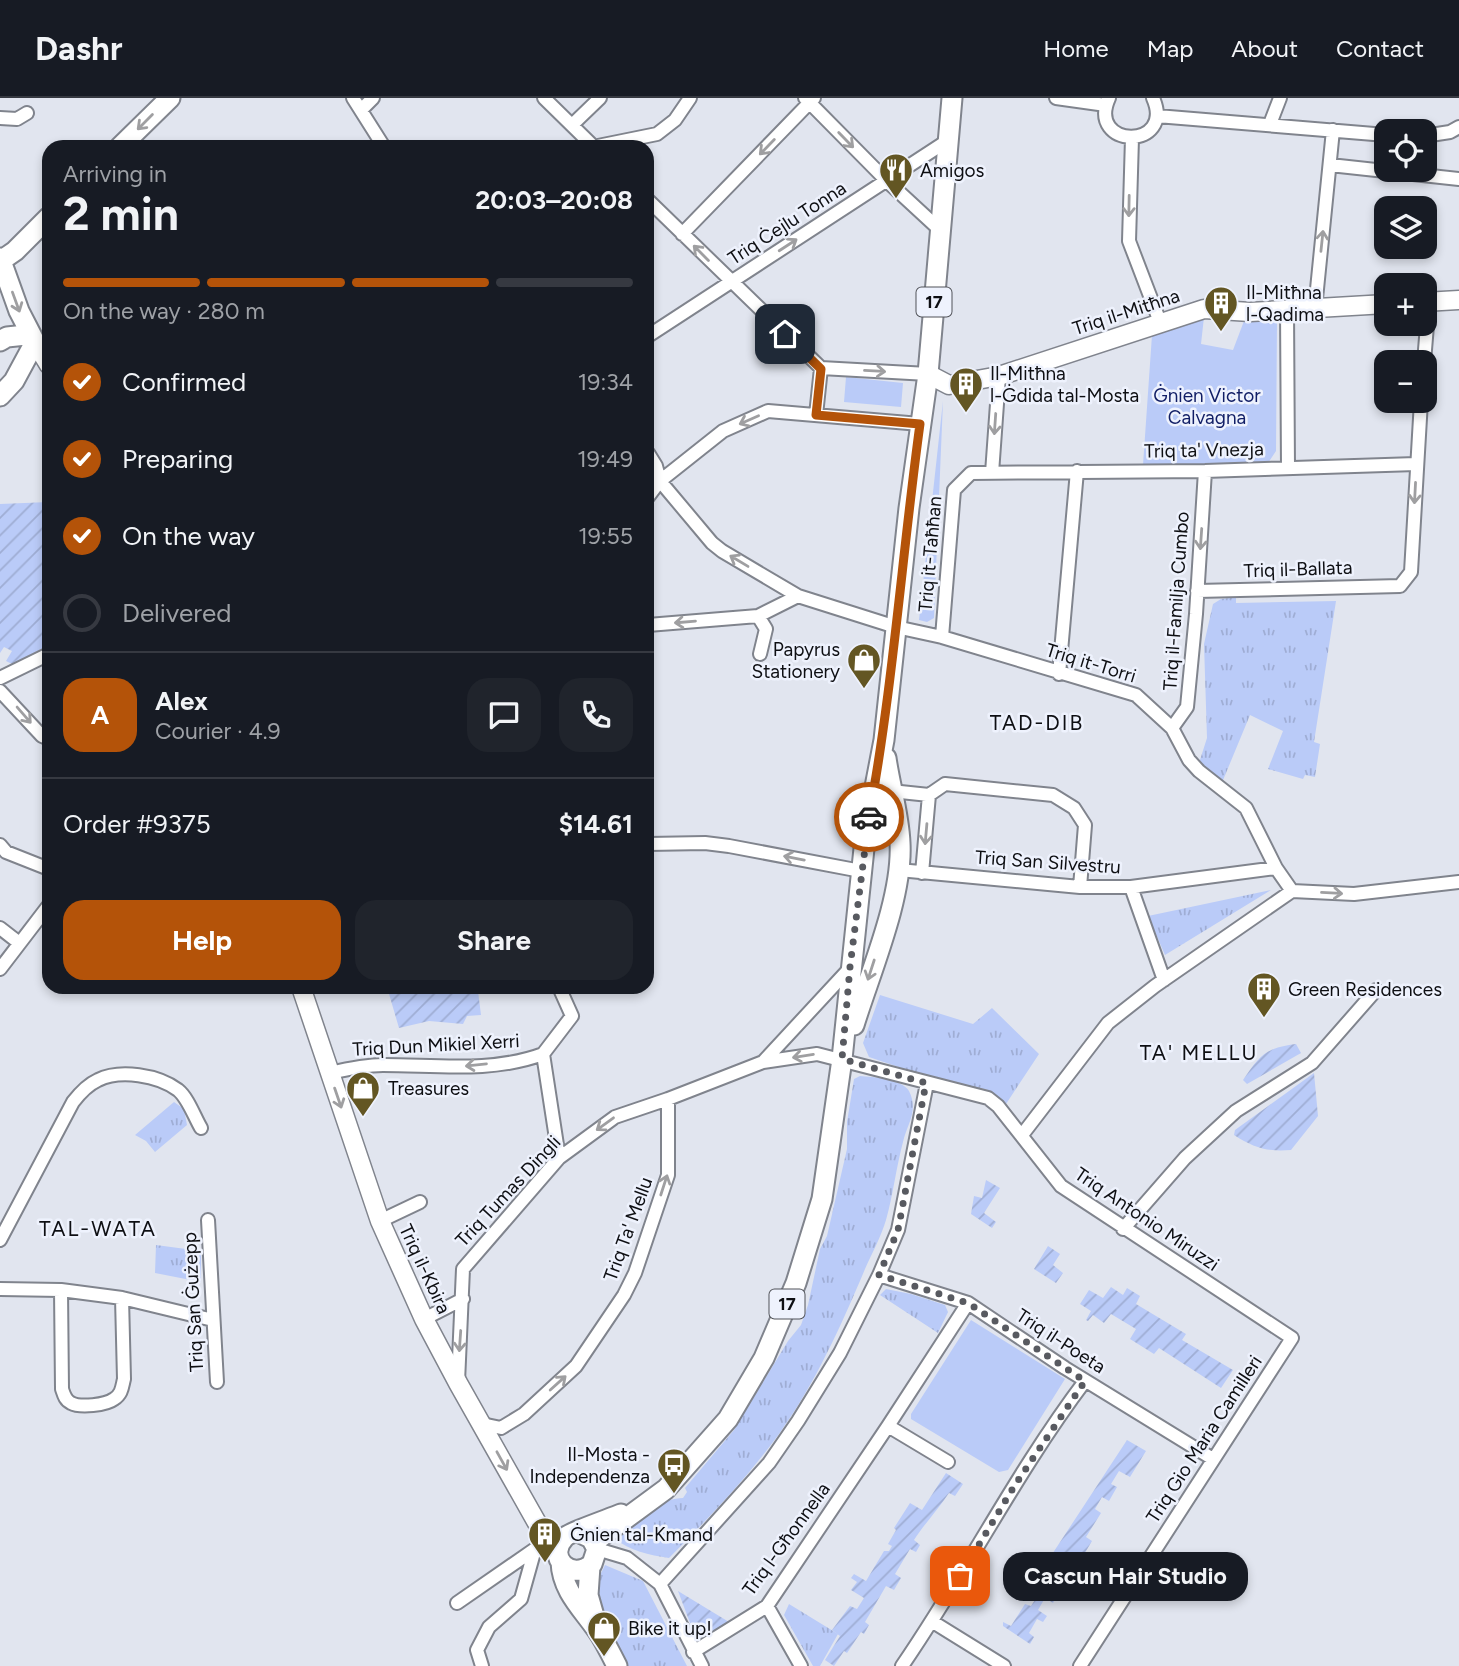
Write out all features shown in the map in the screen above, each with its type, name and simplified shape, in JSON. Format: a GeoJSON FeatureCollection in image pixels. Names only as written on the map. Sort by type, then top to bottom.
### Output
{"type":"FeatureCollection","features":[{"type":"Feature","properties":{"kind":"main road"},"geometry":{"type":"LineString","coordinates":[[127,140],[170,98]]}},
{"type":"Feature","properties":{"kind":"main road","name":"17"},"geometry":{"type":"LineString","coordinates":[[591,1550],[666,1489],[728,1419],[764,1358],[796,1283],[822,1199],[842,1059],[865,839],[884,740],[928,374],[952,98]]}},
{"type":"Feature","properties":{"kind":"main road"},"geometry":{"type":"LineString","coordinates":[[42,224],[15,251],[1,259],[19,311],[42,354]]}},
{"type":"Feature","properties":{"kind":"main road"},"geometry":{"type":"LineString","coordinates":[[1437,301],[1459,300]]}},
{"type":"Feature","properties":{"kind":"main road","name":"Triq il-Mitħna"},"geometry":{"type":"LineString","coordinates":[[928,374],[949,385],[999,376],[1204,309],[1250,312],[1374,305]]}},
{"type":"Feature","properties":{"kind":"main road"},"geometry":{"type":"LineString","coordinates":[[0,341],[7,337],[26,335],[34,342]]}},
{"type":"Feature","properties":{"kind":"main road"},"geometry":{"type":"LineString","coordinates":[[0,396],[14,381],[34,342]]}},
{"type":"Feature","properties":{"kind":"main road","name":"17"},"geometry":{"type":"LineString","coordinates":[[842,1059],[892,905],[899,870],[900,842],[884,740]]}},
{"type":"Feature","properties":{"kind":"main road"},"geometry":{"type":"LineString","coordinates":[[865,839],[887,838],[900,842]]}},
{"type":"Feature","properties":{"kind":"main road"},"geometry":{"type":"LineString","coordinates":[[859,900],[878,910],[892,905]]}},
{"type":"Feature","properties":{"kind":"main road","name":"Triq il-Kbira"},"geometry":{"type":"LineString","coordinates":[[303,994],[380,1222],[458,1383],[545,1537],[560,1554]]}},
{"type":"Feature","properties":{"kind":"main road"},"geometry":{"type":"LineString","coordinates":[[591,1550],[568,1534],[560,1554],[561,1574],[577,1606],[600,1634]]}},
{"type":"Feature","properties":{"kind":"main road"},"geometry":{"type":"LineString","coordinates":[[560,1554],[569,1569],[574,1571],[591,1550]]}},
{"type":"Feature","properties":{"kind":"main road"},"geometry":{"type":"LineString","coordinates":[[591,1550],[588,1595],[600,1634],[617,1666]]}},
{"type":"Feature","properties":{"kind":"street"},"geometry":{"type":"LineString","coordinates":[[353,98],[380,140]]}},
{"type":"Feature","properties":{"kind":"street"},"geometry":{"type":"LineString","coordinates":[[362,109],[373,98]]}},
{"type":"Feature","properties":{"kind":"street"},"geometry":{"type":"LineString","coordinates":[[544,98],[587,140]]}},
{"type":"Feature","properties":{"kind":"street"},"geometry":{"type":"LineString","coordinates":[[572,125],[600,98]]}},
{"type":"Feature","properties":{"kind":"street"},"geometry":{"type":"LineString","coordinates":[[628,140],[657,134],[675,120],[690,98]]}},
{"type":"Feature","properties":{"kind":"street"},"geometry":{"type":"LineString","coordinates":[[1056,98],[1108,102],[1107,121],[1111,128],[1124,137],[1132,138],[1148,131],[1157,116],[1153,98]]}},
{"type":"Feature","properties":{"kind":"street"},"geometry":{"type":"LineString","coordinates":[[1270,124],[1280,98]]}},
{"type":"Feature","properties":{"kind":"street"},"geometry":{"type":"LineString","coordinates":[[682,234],[810,100],[887,181],[939,229]]}},
{"type":"Feature","properties":{"kind":"street"},"geometry":{"type":"LineString","coordinates":[[0,118],[17,119],[27,113]]}},
{"type":"Feature","properties":{"kind":"street"},"geometry":{"type":"LineString","coordinates":[[1157,116],[1374,134]]}},
{"type":"Feature","properties":{"kind":"street"},"geometry":{"type":"LineString","coordinates":[[1437,134],[1459,127]]}},
{"type":"Feature","properties":{"kind":"street"},"geometry":{"type":"LineString","coordinates":[[1315,309],[1333,130]]}},
{"type":"Feature","properties":{"kind":"street"},"geometry":{"type":"LineString","coordinates":[[1132,138],[1129,241],[1160,322]]}},
{"type":"Feature","properties":{"kind":"street","name":"Triq Ċejlu Tonna"},"geometry":{"type":"LineString","coordinates":[[654,332],[947,141]]}},
{"type":"Feature","properties":{"kind":"street"},"geometry":{"type":"LineString","coordinates":[[1330,165],[1459,179]]}},
{"type":"Feature","properties":{"kind":"street"},"geometry":{"type":"LineString","coordinates":[[654,206],[821,369],[928,374]]}},
{"type":"Feature","properties":{"kind":"street"},"geometry":{"type":"LineString","coordinates":[[1287,310],[1288,468]]}},
{"type":"Feature","properties":{"kind":"street"},"geometry":{"type":"LineString","coordinates":[[816,415],[821,369]]}},
{"type":"Feature","properties":{"kind":"street"},"geometry":{"type":"LineString","coordinates":[[992,472],[999,376]]}},
{"type":"Feature","properties":{"kind":"street"},"geometry":{"type":"LineString","coordinates":[[654,491],[723,431],[768,411],[920,424]]}},
{"type":"Feature","properties":{"kind":"street"},"geometry":{"type":"LineString","coordinates":[[1416,464],[1420,413]]}},
{"type":"Feature","properties":{"kind":"street","name":"Triq it-Torri"},"geometry":{"type":"LineString","coordinates":[[654,463],[662,484],[712,542],[722,551],[798,596],[896,627],[942,637],[1136,695],[1172,728],[1189,760],[1199,771],[1246,808],[1276,868],[1292,891]]}},
{"type":"Feature","properties":{"kind":"street","name":"Triq ta' Vnezja"},"geometry":{"type":"LineString","coordinates":[[992,472],[1205,471],[1416,464]]}},
{"type":"Feature","properties":{"kind":"street","name":"Triq il-Ballata"},"geometry":{"type":"LineString","coordinates":[[1197,592],[1400,586],[1411,572],[1416,464]]}},
{"type":"Feature","properties":{"kind":"street"},"geometry":{"type":"LineString","coordinates":[[1059,674],[1077,471]]}},
{"type":"Feature","properties":{"kind":"street","name":"Triq il-Familja Cumbo"},"geometry":{"type":"LineString","coordinates":[[1172,728],[1187,708],[1205,471]]}},
{"type":"Feature","properties":{"kind":"street","name":"Triq it-Taħħan"},"geometry":{"type":"LineString","coordinates":[[942,637],[954,490],[971,473],[992,472]]}},
{"type":"Feature","properties":{"kind":"street"},"geometry":{"type":"LineString","coordinates":[[654,625],[758,616],[798,596]]}},
{"type":"Feature","properties":{"kind":"street"},"geometry":{"type":"LineString","coordinates":[[758,616],[766,629],[760,654]]}},
{"type":"Feature","properties":{"kind":"street"},"geometry":{"type":"LineString","coordinates":[[0,678],[42,657]]}},
{"type":"Feature","properties":{"kind":"street"},"geometry":{"type":"LineString","coordinates":[[0,691],[42,736]]}},
{"type":"Feature","properties":{"kind":"street"},"geometry":{"type":"LineString","coordinates":[[891,792],[929,794],[945,784],[1053,795],[1074,808],[1085,825],[1080,887]]}},
{"type":"Feature","properties":{"kind":"street"},"geometry":{"type":"LineString","coordinates":[[922,873],[929,794]]}},
{"type":"Feature","properties":{"kind":"street"},"geometry":{"type":"LineString","coordinates":[[654,844],[729,846],[862,871]]}},
{"type":"Feature","properties":{"kind":"street"},"geometry":{"type":"LineString","coordinates":[[0,845],[6,852],[42,866]]}},
{"type":"Feature","properties":{"kind":"street","name":"Triq San Silvestru"},"geometry":{"type":"LineString","coordinates":[[899,870],[1080,887],[1131,887],[1276,868]]}},
{"type":"Feature","properties":{"kind":"street"},"geometry":{"type":"LineString","coordinates":[[1022,1135],[1108,1023],[1164,979],[1292,891],[1354,894],[1459,883]]}},
{"type":"Feature","properties":{"kind":"street"},"geometry":{"type":"LineString","coordinates":[[1131,887],[1164,979]]}},
{"type":"Feature","properties":{"kind":"street"},"geometry":{"type":"LineString","coordinates":[[0,969],[42,913]]}},
{"type":"Feature","properties":{"kind":"street"},"geometry":{"type":"LineString","coordinates":[[0,928],[18,942]]}},
{"type":"Feature","properties":{"kind":"street","name":"Triq Tumas Dingli"},"geometry":{"type":"LineString","coordinates":[[763,1062],[850,967]]}},
{"type":"Feature","properties":{"kind":"street"},"geometry":{"type":"LineString","coordinates":[[1124,1229],[1185,1158],[1236,1111],[1312,1063],[1377,990]]}},
{"type":"Feature","properties":{"kind":"street"},"geometry":{"type":"LineString","coordinates":[[559,1158],[543,1054],[572,1016],[562,994]]}},
{"type":"Feature","properties":{"kind":"street","name":"Triq Dun Mikiel Xerri"},"geometry":{"type":"LineString","coordinates":[[330,1073],[381,1065],[448,1068],[527,1060],[543,1054]]}},
{"type":"Feature","properties":{"kind":"street","name":"Triq Tumas Dingli"},"geometry":{"type":"LineString","coordinates":[[458,1383],[463,1269],[559,1158],[615,1116],[668,1099],[763,1062],[817,1054],[842,1059]]}},
{"type":"Feature","properties":{"kind":"street","name":"Triq Antonio Miruzzi"},"geometry":{"type":"LineString","coordinates":[[842,1059],[988,1098],[998,1106],[1061,1186],[1292,1338]]}},
{"type":"Feature","properties":{"kind":"street"},"geometry":{"type":"LineString","coordinates":[[0,1240],[73,1102],[85,1088],[99,1079],[121,1075],[163,1081],[180,1091],[201,1128]]}},
{"type":"Feature","properties":{"kind":"street"},"geometry":{"type":"LineString","coordinates":[[660,1584],[769,1463],[840,1353],[898,1230],[926,1083]]}},
{"type":"Feature","properties":{"kind":"street","name":"Triq Ta' Mellu"},"geometry":{"type":"LineString","coordinates":[[482,1424],[501,1428],[524,1414],[576,1366],[624,1294],[635,1273],[668,1175],[668,1099]]}},
{"type":"Feature","properties":{"kind":"street"},"geometry":{"type":"LineString","coordinates":[[380,1222],[420,1202]]}},
{"type":"Feature","properties":{"kind":"street","name":"Triq San Ġużepp"},"geometry":{"type":"LineString","coordinates":[[208,1220],[217,1382]]}},
{"type":"Feature","properties":{"kind":"street","name":"Triq il-Poeta"},"geometry":{"type":"LineString","coordinates":[[879,1275],[968,1303],[1085,1381],[1213,1459]]}},
{"type":"Feature","properties":{"kind":"street"},"geometry":{"type":"LineString","coordinates":[[0,1289],[61,1290],[122,1298],[214,1320]]}},
{"type":"Feature","properties":{"kind":"street"},"geometry":{"type":"LineString","coordinates":[[61,1290],[62,1389],[65,1398],[72,1404],[106,1402],[115,1398],[122,1390],[122,1298]]}},
{"type":"Feature","properties":{"kind":"street"},"geometry":{"type":"LineString","coordinates":[[425,1319],[463,1299]]}},
{"type":"Feature","properties":{"kind":"street","name":"Triq l-Għonnella"},"geometry":{"type":"LineString","coordinates":[[693,1652],[767,1606],[968,1303]]}},
{"type":"Feature","properties":{"kind":"street","name":"Triq Gio Maria Camilleri"},"geometry":{"type":"LineString","coordinates":[[1080,1666],[1292,1338]]}},
{"type":"Feature","properties":{"kind":"street"},"geometry":{"type":"LineString","coordinates":[[902,1666],[933,1622],[1015,1485],[1085,1381]]}},
{"type":"Feature","properties":{"kind":"street"},"geometry":{"type":"LineString","coordinates":[[888,1426],[948,1462]]}},
{"type":"Feature","properties":{"kind":"street"},"geometry":{"type":"LineString","coordinates":[[482,1666],[477,1650],[489,1627],[521,1599],[534,1549]]}},
{"type":"Feature","properties":{"kind":"street"},"geometry":{"type":"LineString","coordinates":[[457,1603],[534,1549],[551,1550],[560,1554]]}},
{"type":"Feature","properties":{"kind":"street"},"geometry":{"type":"LineString","coordinates":[[591,1550],[627,1558],[660,1584],[702,1666]]}},
{"type":"Feature","properties":{"kind":"street"},"geometry":{"type":"LineString","coordinates":[[767,1606],[801,1666]]}},
{"type":"Feature","properties":{"kind":"street"},"geometry":{"type":"LineString","coordinates":[[933,1622],[1004,1666]]}},
{"type":"Feature","properties":{"kind":"green space","name":"Ġnien Victor Calvagna"},"geometry":{"type":"Polygon","coordinates":[[[1204,317],[1201,344],[1233,350],[1244,321],[1277,321],[1276,451],[1268,463],[1143,465],[1152,335],[1204,317]]]}},
{"type":"Feature","properties":{"kind":"green space"},"geometry":{"type":"Polygon","coordinates":[[[846,377],[903,383],[901,407],[844,402],[846,377]]]}},
{"type":"Feature","properties":{"kind":"green space"},"geometry":{"type":"Polygon","coordinates":[[[943,401],[934,618],[927,622],[919,620],[943,401]]]}},
{"type":"Feature","properties":{"kind":"green space"},"geometry":{"type":"Polygon","coordinates":[[[42,502],[42,649],[12,664],[6,661],[12,651],[4,647],[0,653],[0,504],[42,502]]]}},
{"type":"Feature","properties":{"kind":"green space"},"geometry":{"type":"Polygon","coordinates":[[[1236,597],[1236,603],[1336,601],[1314,742],[1320,744],[1315,777],[1305,775],[1303,779],[1268,769],[1283,731],[1250,715],[1221,785],[1199,763],[1207,738],[1204,644],[1213,604],[1221,599],[1236,597]]]}},
{"type":"Feature","properties":{"kind":"green space"},"geometry":{"type":"Polygon","coordinates":[[[1271,890],[1165,955],[1148,916],[1271,890]]]}},
{"type":"Feature","properties":{"kind":"green space"},"geometry":{"type":"Polygon","coordinates":[[[389,994],[478,994],[481,1015],[467,1016],[463,1024],[429,1021],[399,1028],[389,994]]]}},
{"type":"Feature","properties":{"kind":"green space"},"geometry":{"type":"Polygon","coordinates":[[[880,995],[973,1024],[992,1008],[1039,1054],[1006,1104],[988,1090],[925,1076],[869,1057],[863,1043],[880,995]]]}},
{"type":"Feature","properties":{"kind":"green space"},"geometry":{"type":"Polygon","coordinates":[[[1296,1044],[1301,1053],[1247,1084],[1243,1080],[1264,1054],[1296,1044]]]}},
{"type":"Feature","properties":{"kind":"green space"},"geometry":{"type":"Polygon","coordinates":[[[1314,1073],[1318,1116],[1291,1150],[1261,1148],[1234,1135],[1235,1130],[1314,1073]]]}},
{"type":"Feature","properties":{"kind":"green space"},"geometry":{"type":"Polygon","coordinates":[[[860,1076],[887,1079],[905,1087],[912,1098],[913,1111],[884,1226],[826,1354],[792,1415],[766,1451],[669,1558],[633,1549],[614,1538],[655,1506],[683,1498],[687,1492],[685,1488],[734,1430],[788,1341],[801,1325],[820,1249],[827,1236],[847,1149],[847,1122],[854,1079],[860,1076]]]}},
{"type":"Feature","properties":{"kind":"green space"},"geometry":{"type":"Polygon","coordinates":[[[174,1102],[184,1109],[187,1125],[155,1152],[146,1141],[135,1135],[174,1102]]]}},
{"type":"Feature","properties":{"kind":"green space"},"geometry":{"type":"Polygon","coordinates":[[[986,1180],[1000,1188],[984,1213],[996,1222],[992,1228],[971,1214],[974,1196],[982,1198],[986,1180]]]}},
{"type":"Feature","properties":{"kind":"green space"},"geometry":{"type":"Polygon","coordinates":[[[156,1245],[201,1251],[201,1282],[155,1273],[156,1245]]]}},
{"type":"Feature","properties":{"kind":"green space"},"geometry":{"type":"Polygon","coordinates":[[[1048,1246],[1060,1254],[1053,1265],[1063,1273],[1056,1283],[1034,1269],[1048,1246]]]}},
{"type":"Feature","properties":{"kind":"green space"},"geometry":{"type":"Polygon","coordinates":[[[1111,1287],[1123,1295],[1127,1288],[1140,1296],[1136,1304],[1186,1334],[1182,1340],[1233,1370],[1221,1388],[1159,1348],[1154,1354],[1130,1339],[1136,1329],[1111,1314],[1104,1323],[1093,1315],[1086,1320],[1091,1311],[1080,1304],[1089,1290],[1103,1298],[1111,1287]]]}},
{"type":"Feature","properties":{"kind":"green space"},"geometry":{"type":"Polygon","coordinates":[[[886,1289],[945,1305],[948,1312],[938,1333],[880,1295],[886,1289]]]}},
{"type":"Feature","properties":{"kind":"green space"},"geometry":{"type":"Polygon","coordinates":[[[971,1320],[1065,1379],[1008,1470],[999,1472],[911,1419],[911,1414],[971,1320]]]}},
{"type":"Feature","properties":{"kind":"green space"},"geometry":{"type":"Polygon","coordinates":[[[1127,1440],[1146,1451],[1130,1477],[1119,1471],[1111,1484],[1117,1487],[1109,1501],[1102,1497],[1095,1509],[1101,1513],[1086,1537],[1092,1541],[1070,1578],[1065,1575],[1057,1588],[1060,1591],[1053,1603],[1045,1598],[1038,1610],[1047,1616],[1043,1622],[1037,1619],[1029,1633],[1034,1637],[1030,1644],[1003,1626],[1003,1622],[1011,1626],[1025,1604],[1031,1606],[1046,1583],[1041,1578],[1047,1567],[1045,1565],[1127,1440]]]}},
{"type":"Feature","properties":{"kind":"green space"},"geometry":{"type":"Polygon","coordinates":[[[946,1473],[963,1484],[955,1496],[949,1493],[918,1534],[914,1540],[920,1545],[916,1552],[910,1549],[895,1574],[901,1578],[894,1590],[886,1586],[865,1622],[869,1625],[864,1634],[861,1632],[834,1666],[825,1660],[840,1636],[832,1630],[850,1606],[857,1609],[864,1598],[851,1590],[857,1582],[851,1578],[854,1574],[866,1581],[884,1551],[889,1551],[892,1546],[888,1544],[896,1530],[894,1528],[910,1503],[922,1510],[946,1473]]]}},
{"type":"Feature","properties":{"kind":"green space"},"geometry":{"type":"Polygon","coordinates":[[[605,1565],[643,1581],[687,1666],[627,1666],[608,1632],[595,1596],[605,1565]]]}},
{"type":"Feature","properties":{"kind":"green space"},"geometry":{"type":"Polygon","coordinates":[[[678,1591],[729,1622],[703,1637],[693,1631],[678,1591]]]}},
{"type":"Feature","properties":{"kind":"green space"},"geometry":{"type":"Polygon","coordinates":[[[789,1604],[838,1634],[820,1666],[813,1666],[784,1615],[789,1604]]]}},
{"type":"Feature","properties":{"kind":"way so far"},"geometry":{"type":"LineString","coordinates":[[869,817],[850,967],[842,1059],[926,1083],[898,1230],[879,1275],[968,1303],[1085,1381],[1015,1485],[960,1576]]}},
{"type":"Feature","properties":{"kind":"place","name":"Amigos"},"geometry":{"type":"Point","coordinates":[896,200]}},
{"type":"Feature","properties":{"kind":"place","name":"Il-Mitħna l-Qadima"},"geometry":{"type":"Point","coordinates":[1221,333]}},
{"type":"Feature","properties":{"kind":"place","name":"Il-Mitħna l-Ġdida tal-Mosta"},"geometry":{"type":"Point","coordinates":[966,414]}},
{"type":"Feature","properties":{"kind":"place","name":"Papyrus Stationery"},"geometry":{"type":"Point","coordinates":[864,690]}},
{"type":"Feature","properties":{"kind":"place","name":"Green Residences"},"geometry":{"type":"Point","coordinates":[1264,1019]}},
{"type":"Feature","properties":{"kind":"place","name":"Treasures"},"geometry":{"type":"Point","coordinates":[363,1118]}},
{"type":"Feature","properties":{"kind":"place","name":"Il-Mosta - Independenza"},"geometry":{"type":"Point","coordinates":[674,1495]}},
{"type":"Feature","properties":{"kind":"place","name":"Ġnien tal-Kmand"},"geometry":{"type":"Point","coordinates":[545,1564]}},
{"type":"Feature","properties":{"kind":"place","name":"Cascun Hair Studio"},"geometry":{"type":"Point","coordinates":[960,1576]}},
{"type":"Feature","properties":{"kind":"place","name":"Bike it up!"},"geometry":{"type":"Point","coordinates":[604,1658]}},
{"type":"Feature","properties":{"kind":"district","name":"TAD-DIB"},"geometry":{"type":"Point","coordinates":[1037,722]}},
{"type":"Feature","properties":{"kind":"district","name":"TA' MELLU"},"geometry":{"type":"Point","coordinates":[1199,1052]}},
{"type":"Feature","properties":{"kind":"district","name":"TAL-WATA"},"geometry":{"type":"Point","coordinates":[98,1228]}},
{"type":"Feature","properties":{"kind":"route"},"geometry":{"type":"LineString","coordinates":[[785,334],[821,369],[816,415],[920,424],[884,740],[869,817]]}}]}
